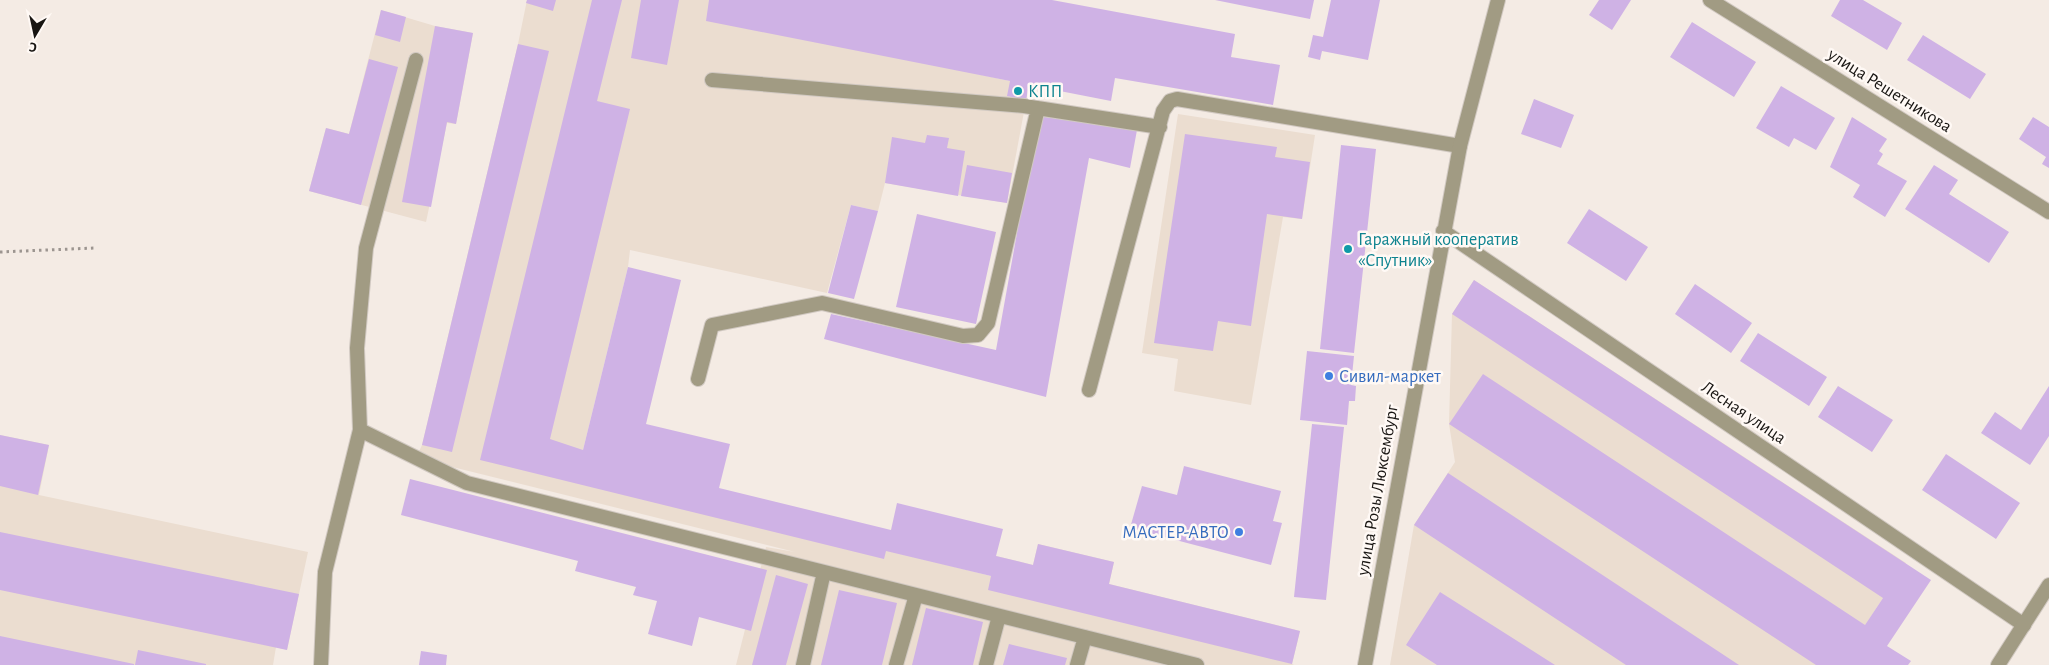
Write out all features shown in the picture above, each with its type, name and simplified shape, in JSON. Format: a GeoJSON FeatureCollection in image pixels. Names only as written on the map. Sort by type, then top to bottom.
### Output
{"type":"FeatureCollection","features":[{"type":"Feature","properties":{"kind":"street","name":"улица Розы Люксембург"},"geometry":{"type":"LineString","coordinates":[[1365,665],[1460,146],[1498,0]]}},
{"type":"Feature","properties":{"kind":"street","name":"улица Решетникова"},"geometry":{"type":"LineString","coordinates":[[1710,0],[2049,212]]}},
{"type":"Feature","properties":{"kind":"street"},"geometry":{"type":"LineString","coordinates":[[321,665],[325,572],[360,430],[357,348],[366,248],[416,60]]}},
{"type":"Feature","properties":{"kind":"street"},"geometry":{"type":"LineString","coordinates":[[712,80],[1038,108],[1160,127]]}},
{"type":"Feature","properties":{"kind":"street"},"geometry":{"type":"LineString","coordinates":[[1089,390],[1165,106],[1170,101],[1177,99],[1460,146]]}},
{"type":"Feature","properties":{"kind":"street"},"geometry":{"type":"LineString","coordinates":[[698,379],[712,325],[822,303],[963,336],[978,335],[988,323],[1038,108]]}},
{"type":"Feature","properties":{"kind":"street","name":"Лесная улица"},"geometry":{"type":"LineString","coordinates":[[1443,231],[2024,625]]}},
{"type":"Feature","properties":{"kind":"street"},"geometry":{"type":"LineString","coordinates":[[360,430],[467,483],[1085,637],[1169,662],[1197,665]]}},
{"type":"Feature","properties":{"kind":"street"},"geometry":{"type":"LineString","coordinates":[[802,665],[824,572]]}},
{"type":"Feature","properties":{"kind":"street"},"geometry":{"type":"LineString","coordinates":[[1998,665],[2049,585]]}},
{"type":"Feature","properties":{"kind":"street"},"geometry":{"type":"LineString","coordinates":[[896,665],[916,595]]}},
{"type":"Feature","properties":{"kind":"street"},"geometry":{"type":"LineString","coordinates":[[986,665],[999,616]]}},
{"type":"Feature","properties":{"kind":"street"},"geometry":{"type":"LineString","coordinates":[[1077,665],[1085,637]]}},
{"type":"Feature","properties":{"kind":"path"},"geometry":{"type":"LineString","coordinates":[[0,252],[94,248]]}},
{"type":"Feature","properties":{"kind":"shaded area"},"geometry":{"type":"Polygon","coordinates":[[[527,0],[986,0],[977,74],[1029,85],[1007,203],[885,183],[878,211],[851,205],[827,293],[630,250],[628,267],[583,450],[939,563],[991,576],[996,556],[1033,565],[1038,544],[1114,562],[1109,584],[1300,631],[1292,664],[1294,665],[736,665],[766,547],[795,552],[416,458],[422,445],[527,0]]]}},
{"type":"Feature","properties":{"kind":"shaded area"},"geometry":{"type":"Polygon","coordinates":[[[381,10],[435,26],[473,33],[456,124],[447,123],[426,222],[309,191],[326,128],[349,134],[381,10]]]}},
{"type":"Feature","properties":{"kind":"shaded area"},"geometry":{"type":"Polygon","coordinates":[[[1178,114],[1315,135],[1302,219],[1283,217],[1251,405],[1174,391],[1178,359],[1142,353],[1178,114]]]}},
{"type":"Feature","properties":{"kind":"shaded area"},"geometry":{"type":"Polygon","coordinates":[[[1474,280],[1906,563],[1839,665],[1390,665],[1414,525],[1455,462],[1449,424],[1452,314],[1474,280]]]}},
{"type":"Feature","properties":{"kind":"shaded area"},"geometry":{"type":"Polygon","coordinates":[[[0,435],[49,445],[39,495],[308,552],[287,650],[276,647],[273,665],[0,665],[0,435]]]}},
{"type":"Feature","properties":{"kind":"building"},"geometry":{"type":"Polygon","coordinates":[[[527,0],[556,0],[553,11],[526,3],[527,0]]]}},
{"type":"Feature","properties":{"kind":"building"},"geometry":{"type":"Polygon","coordinates":[[[592,0],[622,0],[597,101],[630,109],[550,439],[583,450],[628,267],[681,280],[646,424],[730,444],[719,488],[891,530],[897,503],[1003,529],[996,556],[1033,565],[1038,544],[1114,562],[1109,584],[1300,631],[1292,664],[988,590],[991,576],[886,551],[884,559],[480,460],[592,0]]]}},
{"type":"Feature","properties":{"kind":"building"},"geometry":{"type":"Polygon","coordinates":[[[641,0],[679,0],[667,65],[631,58],[641,0]]]}},
{"type":"Feature","properties":{"kind":"building"},"geometry":{"type":"Polygon","coordinates":[[[709,0],[1052,0],[1235,34],[1231,57],[1280,65],[1273,105],[1115,78],[1111,101],[1029,85],[1026,100],[1007,96],[1010,81],[706,21],[709,0]]]}},
{"type":"Feature","properties":{"kind":"building"},"geometry":{"type":"Polygon","coordinates":[[[1215,0],[1314,0],[1310,19],[1215,0]]]}},
{"type":"Feature","properties":{"kind":"building"},"geometry":{"type":"Polygon","coordinates":[[[1331,0],[1380,0],[1368,60],[1322,51],[1320,60],[1308,57],[1313,35],[1323,37],[1331,0]]]}},
{"type":"Feature","properties":{"kind":"building"},"geometry":{"type":"Polygon","coordinates":[[[1599,0],[1631,0],[1612,30],[1589,15],[1599,0]]]}},
{"type":"Feature","properties":{"kind":"building"},"geometry":{"type":"Polygon","coordinates":[[[1840,0],[1863,0],[1902,23],[1887,50],[1831,16],[1840,0]]]}},
{"type":"Feature","properties":{"kind":"building"},"geometry":{"type":"Polygon","coordinates":[[[381,10],[406,17],[400,42],[375,35],[381,10]]]}},
{"type":"Feature","properties":{"kind":"building"},"geometry":{"type":"Polygon","coordinates":[[[1692,22],[1756,62],[1734,97],[1670,57],[1692,22]]]}},
{"type":"Feature","properties":{"kind":"building"},"geometry":{"type":"Polygon","coordinates":[[[435,26],[473,33],[456,124],[447,122],[431,207],[402,202],[435,26]]]}},
{"type":"Feature","properties":{"kind":"building"},"geometry":{"type":"Polygon","coordinates":[[[1923,35],[1986,74],[1970,99],[1907,60],[1923,35]]]}},
{"type":"Feature","properties":{"kind":"building"},"geometry":{"type":"Polygon","coordinates":[[[518,44],[549,51],[452,452],[422,445],[518,44]]]}},
{"type":"Feature","properties":{"kind":"building"},"geometry":{"type":"Polygon","coordinates":[[[369,59],[398,67],[361,205],[309,191],[326,128],[349,134],[369,59]]]}},
{"type":"Feature","properties":{"kind":"building"},"geometry":{"type":"Polygon","coordinates":[[[1781,86],[1835,118],[1816,150],[1794,138],[1789,147],[1756,128],[1781,86]]]}},
{"type":"Feature","properties":{"kind":"building"},"geometry":{"type":"Polygon","coordinates":[[[1534,99],[1574,115],[1561,148],[1521,134],[1534,99]]]}},
{"type":"Feature","properties":{"kind":"building"},"geometry":{"type":"Polygon","coordinates":[[[1038,116],[1137,130],[1130,168],[1089,158],[1046,397],[824,339],[831,314],[996,350],[1038,116]]]}},
{"type":"Feature","properties":{"kind":"building"},"geometry":{"type":"Polygon","coordinates":[[[1852,117],[1887,139],[1879,151],[1883,154],[1877,164],[1907,181],[1885,217],[1853,197],[1860,185],[1830,167],[1852,117]]]}},
{"type":"Feature","properties":{"kind":"building"},"geometry":{"type":"Polygon","coordinates":[[[2033,117],[2049,127],[2049,168],[2042,164],[2046,157],[2019,139],[2033,117]]]}},
{"type":"Feature","properties":{"kind":"building"},"geometry":{"type":"Polygon","coordinates":[[[1185,134],[1277,147],[1275,157],[1310,162],[1302,219],[1267,214],[1251,326],[1218,321],[1213,351],[1154,343],[1185,134]]]}},
{"type":"Feature","properties":{"kind":"building"},"geometry":{"type":"Polygon","coordinates":[[[927,135],[949,138],[947,148],[965,151],[958,196],[885,183],[892,137],[925,143],[927,135]]]}},
{"type":"Feature","properties":{"kind":"building","name":"Гаражный кооператив «Спутник»"},"geometry":{"type":"Polygon","coordinates":[[[1341,145],[1376,149],[1354,353],[1320,349],[1341,145]]]}},
{"type":"Feature","properties":{"kind":"building"},"geometry":{"type":"Polygon","coordinates":[[[967,165],[1012,173],[1007,203],[961,196],[967,165]]]}},
{"type":"Feature","properties":{"kind":"building"},"geometry":{"type":"Polygon","coordinates":[[[1934,165],[1958,180],[1949,194],[2009,232],[1989,263],[1905,209],[1934,165]]]}},
{"type":"Feature","properties":{"kind":"building"},"geometry":{"type":"Polygon","coordinates":[[[851,205],[878,211],[854,299],[828,293],[851,205]]]}},
{"type":"Feature","properties":{"kind":"building"},"geometry":{"type":"Polygon","coordinates":[[[1589,209],[1648,247],[1626,281],[1567,243],[1589,209]]]}},
{"type":"Feature","properties":{"kind":"building"},"geometry":{"type":"Polygon","coordinates":[[[917,214],[996,232],[976,324],[896,307],[917,214]]]}},
{"type":"Feature","properties":{"kind":"building"},"geometry":{"type":"Polygon","coordinates":[[[1474,280],[1931,580],[1887,646],[1911,661],[1908,665],[1816,665],[1449,424],[1483,374],[1865,625],[1883,598],[1452,314],[1474,280]]]}},
{"type":"Feature","properties":{"kind":"building"},"geometry":{"type":"Polygon","coordinates":[[[1695,284],[1752,323],[1731,353],[1675,314],[1695,284]]]}},
{"type":"Feature","properties":{"kind":"building"},"geometry":{"type":"Polygon","coordinates":[[[1758,333],[1827,377],[1809,406],[1740,361],[1758,333]]]}},
{"type":"Feature","properties":{"kind":"building"},"geometry":{"type":"Polygon","coordinates":[[[1307,351],[1354,356],[1351,385],[1356,386],[1355,401],[1349,401],[1347,425],[1300,420],[1307,351]]]}},
{"type":"Feature","properties":{"kind":"building"},"geometry":{"type":"Polygon","coordinates":[[[1838,386],[1893,420],[1872,452],[1818,417],[1838,386]]]}},
{"type":"Feature","properties":{"kind":"building"},"geometry":{"type":"Polygon","coordinates":[[[2049,386],[2049,436],[2030,465],[1981,433],[1995,412],[2021,430],[2049,386]]]}},
{"type":"Feature","properties":{"kind":"building"},"geometry":{"type":"Polygon","coordinates":[[[1312,424],[1344,427],[1326,600],[1294,597],[1312,424]]]}},
{"type":"Feature","properties":{"kind":"building"},"geometry":{"type":"Polygon","coordinates":[[[0,435],[49,445],[38,495],[0,486],[0,435]]]}},
{"type":"Feature","properties":{"kind":"building"},"geometry":{"type":"Polygon","coordinates":[[[1946,454],[2020,503],[1996,539],[1922,490],[1946,454]]]}},
{"type":"Feature","properties":{"kind":"building"},"geometry":{"type":"Polygon","coordinates":[[[1184,466],[1281,491],[1273,521],[1282,523],[1271,565],[1130,528],[1142,486],[1177,495],[1184,466]]]}},
{"type":"Feature","properties":{"kind":"building"},"geometry":{"type":"Polygon","coordinates":[[[1448,473],[1739,665],[1626,665],[1414,525],[1448,473]]]}},
{"type":"Feature","properties":{"kind":"building"},"geometry":{"type":"Polygon","coordinates":[[[410,479],[767,570],[751,631],[699,617],[692,646],[648,634],[657,601],[633,595],[636,587],[575,571],[578,561],[401,515],[410,479]]]}},
{"type":"Feature","properties":{"kind":"building"},"geometry":{"type":"Polygon","coordinates":[[[0,532],[299,594],[287,650],[0,590],[0,532]]]}},
{"type":"Feature","properties":{"kind":"building"},"geometry":{"type":"Polygon","coordinates":[[[776,575],[808,584],[786,665],[752,665],[776,575]]]}},
{"type":"Feature","properties":{"kind":"building"},"geometry":{"type":"Polygon","coordinates":[[[839,590],[897,603],[882,665],[821,665],[839,590]]]}},
{"type":"Feature","properties":{"kind":"building"},"geometry":{"type":"Polygon","coordinates":[[[1440,592],[1555,665],[1437,665],[1406,645],[1440,592]]]}},
{"type":"Feature","properties":{"kind":"building"},"geometry":{"type":"Polygon","coordinates":[[[926,608],[983,622],[973,665],[912,665],[926,608]]]}},
{"type":"Feature","properties":{"kind":"building"},"geometry":{"type":"Polygon","coordinates":[[[0,636],[134,664],[134,665],[0,665],[0,636]]]}},
{"type":"Feature","properties":{"kind":"building"},"geometry":{"type":"Polygon","coordinates":[[[1009,644],[1067,658],[1065,665],[1003,665],[1009,644]]]}},
{"type":"Feature","properties":{"kind":"building"},"geometry":{"type":"Polygon","coordinates":[[[138,650],[206,664],[206,665],[135,665],[138,650]]]}},
{"type":"Feature","properties":{"kind":"building"},"geometry":{"type":"Polygon","coordinates":[[[421,651],[447,655],[446,665],[419,665],[421,651]]]}},
{"type":"Feature","properties":{"kind":"place","name":"КПП"},"geometry":{"type":"Point","coordinates":[1018,91]}},
{"type":"Feature","properties":{"kind":"place","name":"Гаражный кооператив «Спутник»"},"geometry":{"type":"Point","coordinates":[1348,249]}},
{"type":"Feature","properties":{"kind":"place","name":"Сивил-маркет"},"geometry":{"type":"Point","coordinates":[1329,376]}},
{"type":"Feature","properties":{"kind":"place","name":"МАСТЕР-АВТО"},"geometry":{"type":"Point","coordinates":[1239,532]}}]}
